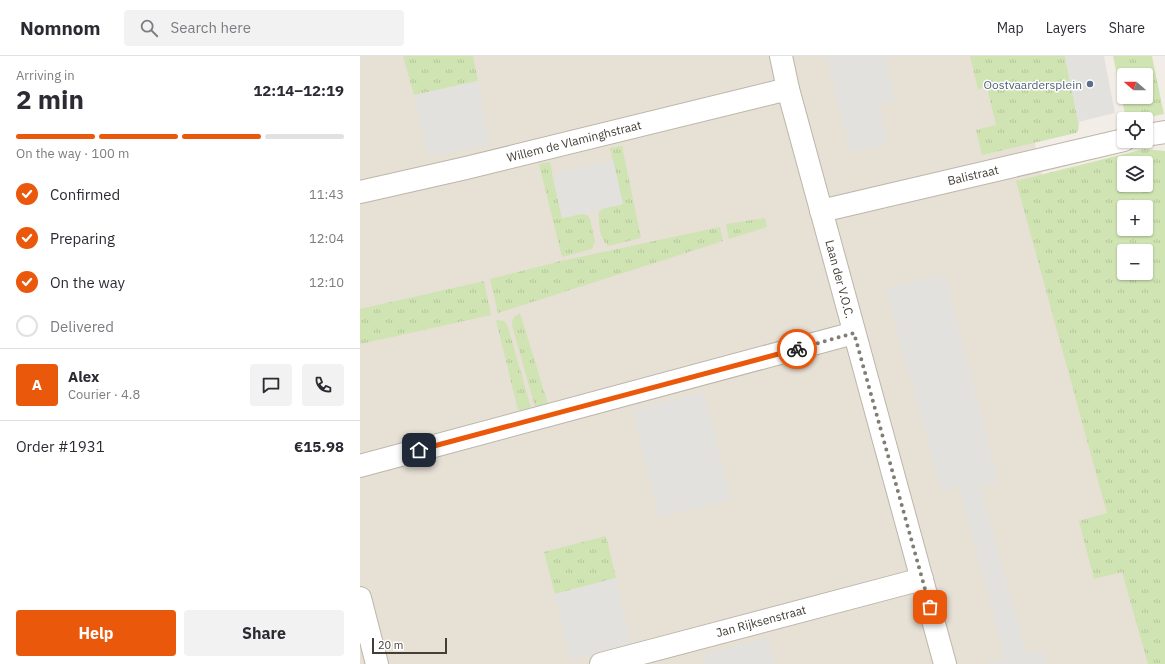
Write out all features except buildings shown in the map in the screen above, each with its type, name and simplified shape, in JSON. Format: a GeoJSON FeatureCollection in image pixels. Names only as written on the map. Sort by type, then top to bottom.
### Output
{"type":"FeatureCollection","features":[{"type":"Feature","properties":{"kind":"street","name":"Laan der V.O.C."},"geometry":{"type":"LineString","coordinates":[[781,56],[788,89],[945,664]]}},
{"type":"Feature","properties":{"kind":"street","name":"Willem de Vlaminghstraat"},"geometry":{"type":"LineString","coordinates":[[360,192],[466,168],[788,89]]}},
{"type":"Feature","properties":{"kind":"street"},"geometry":{"type":"LineString","coordinates":[[1153,134],[1165,132]]}},
{"type":"Feature","properties":{"kind":"street","name":"Balistraat"},"geometry":{"type":"LineString","coordinates":[[821,211],[1117,142]]}},
{"type":"Feature","properties":{"kind":"street"},"geometry":{"type":"LineString","coordinates":[[360,466],[854,333]]}},
{"type":"Feature","properties":{"kind":"street","name":"Jan Rijksenstraat"},"geometry":{"type":"LineString","coordinates":[[601,664],[922,579]]}},
{"type":"Feature","properties":{"kind":"street"},"geometry":{"type":"LineString","coordinates":[[360,598],[377,664]]}},
{"type":"Feature","properties":{"kind":"shaded area"},"geometry":{"type":"Polygon","coordinates":[[[360,56],[1015,56],[1153,664],[360,664],[360,56]]]}},
{"type":"Feature","properties":{"kind":"shaded area"},"geometry":{"type":"Polygon","coordinates":[[[826,56],[885,56],[896,101],[879,105],[887,144],[851,153],[826,56]]]}},
{"type":"Feature","properties":{"kind":"shaded area","name":"Oostvaardersplein"},"geometry":{"type":"Polygon","coordinates":[[[1065,56],[1104,56],[1115,113],[1078,122],[1065,56]]]}},
{"type":"Feature","properties":{"kind":"shaded area"},"geometry":{"type":"Polygon","coordinates":[[[478,81],[489,145],[428,157],[414,95],[478,81]]]}},
{"type":"Feature","properties":{"kind":"shaded area"},"geometry":{"type":"Polygon","coordinates":[[[613,160],[623,204],[562,218],[552,174],[613,160]]]}},
{"type":"Feature","properties":{"kind":"shaded area"},"geometry":{"type":"Polygon","coordinates":[[[945,275],[998,482],[980,486],[1026,654],[1043,651],[1047,664],[989,664],[989,662],[1005,658],[959,485],[942,491],[885,288],[945,275]]]}},
{"type":"Feature","properties":{"kind":"shaded area"},"geometry":{"type":"Polygon","coordinates":[[[703,392],[731,499],[659,517],[633,410],[703,392]]]}},
{"type":"Feature","properties":{"kind":"shaded area"},"geometry":{"type":"Polygon","coordinates":[[[616,578],[631,642],[570,660],[555,594],[616,578]]]}},
{"type":"Feature","properties":{"kind":"shaded area"},"geometry":{"type":"Polygon","coordinates":[[[768,638],[775,664],[704,664],[702,655],[768,638]]]}},
{"type":"Feature","properties":{"kind":"green space"},"geometry":{"type":"Polygon","coordinates":[[[403,56],[473,56],[478,81],[414,95],[403,56]]]}},
{"type":"Feature","properties":{"kind":"green space"},"geometry":{"type":"Polygon","coordinates":[[[970,56],[1065,56],[1079,124],[1078,131],[1076,133],[982,155],[976,130],[996,125],[987,87],[978,89],[970,56]]]}},
{"type":"Feature","properties":{"kind":"green space"},"geometry":{"type":"Polygon","coordinates":[[[1113,56],[1152,56],[1164,114],[1153,116],[1153,112],[1125,112],[1123,104],[1153,104],[1153,68],[1117,68],[1117,75],[1113,56]]]}},
{"type":"Feature","properties":{"kind":"green space"},"geometry":{"type":"Polygon","coordinates":[[[622,146],[641,238],[608,246],[603,239],[600,230],[599,212],[602,209],[623,204],[610,148],[622,146]]]}},
{"type":"Feature","properties":{"kind":"green space"},"geometry":{"type":"Polygon","coordinates":[[[1144,149],[1165,151],[1165,664],[1148,664],[1122,572],[1094,579],[1079,521],[1107,513],[1016,181],[1144,149]]]}},
{"type":"Feature","properties":{"kind":"green space"},"geometry":{"type":"Polygon","coordinates":[[[550,162],[562,218],[582,214],[587,215],[590,219],[595,242],[592,249],[562,257],[539,164],[550,162]]]}},
{"type":"Feature","properties":{"kind":"green space"},"geometry":{"type":"Polygon","coordinates":[[[765,218],[767,227],[729,239],[726,224],[765,218]]]}},
{"type":"Feature","properties":{"kind":"green space"},"geometry":{"type":"Polygon","coordinates":[[[720,227],[723,241],[498,313],[490,279],[561,261],[720,227]]]}},
{"type":"Feature","properties":{"kind":"green space"},"geometry":{"type":"Polygon","coordinates":[[[484,281],[491,315],[360,344],[360,309],[484,281]]]}},
{"type":"Feature","properties":{"kind":"green space"},"geometry":{"type":"Polygon","coordinates":[[[520,313],[548,404],[535,407],[512,325],[514,318],[520,313]]]}},
{"type":"Feature","properties":{"kind":"green space"},"geometry":{"type":"Polygon","coordinates":[[[496,320],[504,321],[508,327],[531,408],[518,410],[496,320]]]}},
{"type":"Feature","properties":{"kind":"green space"},"geometry":{"type":"Polygon","coordinates":[[[606,536],[616,578],[555,594],[544,552],[606,536]]]}},
{"type":"Feature","properties":{"kind":"way so far"},"geometry":{"type":"LineString","coordinates":[[797,349],[854,333],[930,607]]}},
{"type":"Feature","properties":{"kind":"place","name":"Oostvaardersplein"},"geometry":{"type":"Point","coordinates":[1090,84]}},
{"type":"Feature","properties":{"kind":"route"},"geometry":{"type":"LineString","coordinates":[[419,450],[797,349]]}}]}
